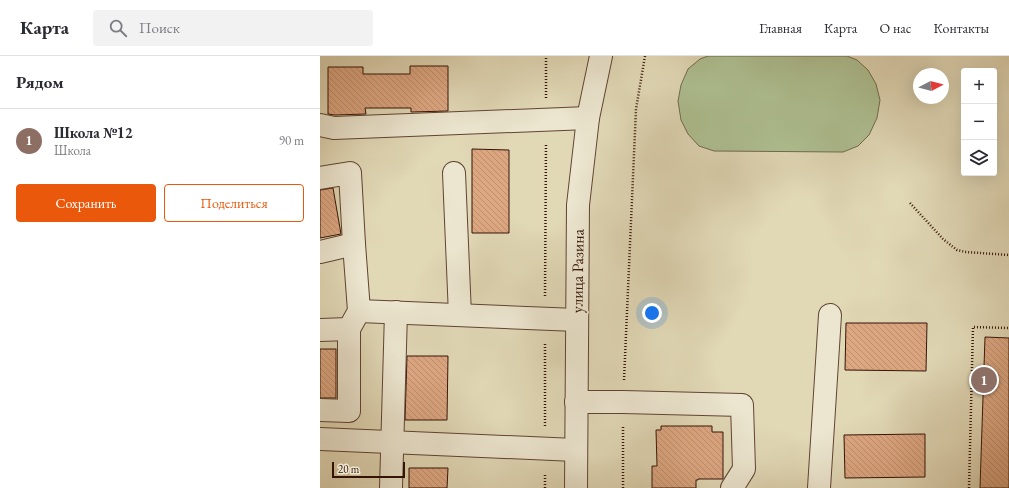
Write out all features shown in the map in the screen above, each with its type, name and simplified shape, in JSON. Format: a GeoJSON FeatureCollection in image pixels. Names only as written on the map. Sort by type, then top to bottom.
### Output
{"type":"FeatureCollection","features":[{"type":"Feature","properties":{"kind":"street","name":"улица Разина"},"geometry":{"type":"LineString","coordinates":[[576,488],[578,205],[588,118],[601,56]]}},
{"type":"Feature","properties":{"kind":"street"},"geometry":{"type":"LineString","coordinates":[[320,125],[334,128],[588,118]]}},
{"type":"Feature","properties":{"kind":"street"},"geometry":{"type":"LineString","coordinates":[[454,172],[460,315]]}},
{"type":"Feature","properties":{"kind":"street"},"geometry":{"type":"LineString","coordinates":[[320,178],[350,173],[354,244],[354,320],[349,411],[320,410]]}},
{"type":"Feature","properties":{"kind":"street"},"geometry":{"type":"LineString","coordinates":[[320,252],[354,244]]}},
{"type":"Feature","properties":{"kind":"street"},"geometry":{"type":"LineString","coordinates":[[320,330],[354,320],[396,312],[577,320]]}},
{"type":"Feature","properties":{"kind":"street"},"geometry":{"type":"LineString","coordinates":[[391,488],[396,312]]}},
{"type":"Feature","properties":{"kind":"street"},"geometry":{"type":"LineString","coordinates":[[819,488],[830,315]]}},
{"type":"Feature","properties":{"kind":"street"},"geometry":{"type":"LineString","coordinates":[[576,402],[742,405],[744,469],[732,488]]}},
{"type":"Feature","properties":{"kind":"street"},"geometry":{"type":"LineString","coordinates":[[320,439],[576,450]]}},
{"type":"Feature","properties":{"kind":"path"},"geometry":{"type":"LineString","coordinates":[[545,488],[546,56]]}},
{"type":"Feature","properties":{"kind":"path"},"geometry":{"type":"LineString","coordinates":[[623,488],[623,402],[636,109],[645,56]]}},
{"type":"Feature","properties":{"kind":"path"},"geometry":{"type":"LineString","coordinates":[[910,203],[944,239],[957,250],[1009,255]]}},
{"type":"Feature","properties":{"kind":"path"},"geometry":{"type":"LineString","coordinates":[[969,488],[973,327],[1009,328]]}},
{"type":"Feature","properties":{"kind":"green space"},"geometry":{"type":"Polygon","coordinates":[[[708,56],[847,56],[857,60],[868,70],[876,84],[880,100],[877,118],[869,135],[858,146],[843,152],[714,151],[699,146],[688,134],[681,120],[678,101],[681,85],[688,69],[700,59],[708,56]]]}},
{"type":"Feature","properties":{"kind":"building"},"geometry":{"type":"Polygon","coordinates":[[[410,66],[448,66],[448,111],[411,112],[411,108],[365,108],[366,114],[328,114],[328,67],[363,67],[363,74],[410,74],[410,66]]]}},
{"type":"Feature","properties":{"kind":"building"},"geometry":{"type":"Polygon","coordinates":[[[472,149],[509,150],[509,233],[472,233],[472,149]]]}},
{"type":"Feature","properties":{"kind":"building"},"geometry":{"type":"Polygon","coordinates":[[[333,188],[341,234],[320,238],[320,190],[333,188]]]}},
{"type":"Feature","properties":{"kind":"building"},"geometry":{"type":"Polygon","coordinates":[[[846,323],[927,323],[926,371],[845,370],[846,323]]]}},
{"type":"Feature","properties":{"kind":"building"},"geometry":{"type":"Polygon","coordinates":[[[985,337],[1009,338],[1009,488],[980,488],[985,337]]]}},
{"type":"Feature","properties":{"kind":"building"},"geometry":{"type":"Polygon","coordinates":[[[320,349],[336,349],[336,398],[320,398],[320,349]]]}},
{"type":"Feature","properties":{"kind":"building"},"geometry":{"type":"Polygon","coordinates":[[[407,356],[448,356],[447,420],[405,420],[407,356]]]}},
{"type":"Feature","properties":{"kind":"building"},"geometry":{"type":"Polygon","coordinates":[[[661,426],[712,426],[712,432],[723,432],[723,479],[698,479],[696,480],[696,488],[652,488],[652,466],[657,466],[656,430],[661,430],[661,426]]]}},
{"type":"Feature","properties":{"kind":"building"},"geometry":{"type":"Polygon","coordinates":[[[925,434],[925,477],[845,478],[844,435],[925,434]]]}},
{"type":"Feature","properties":{"kind":"building"},"geometry":{"type":"Polygon","coordinates":[[[409,468],[448,468],[447,488],[409,488],[409,468]]]}},
{"type":"Feature","properties":{"kind":"place","name":"Школа №12"},"geometry":{"type":"Point","coordinates":[984,380]}}]}
